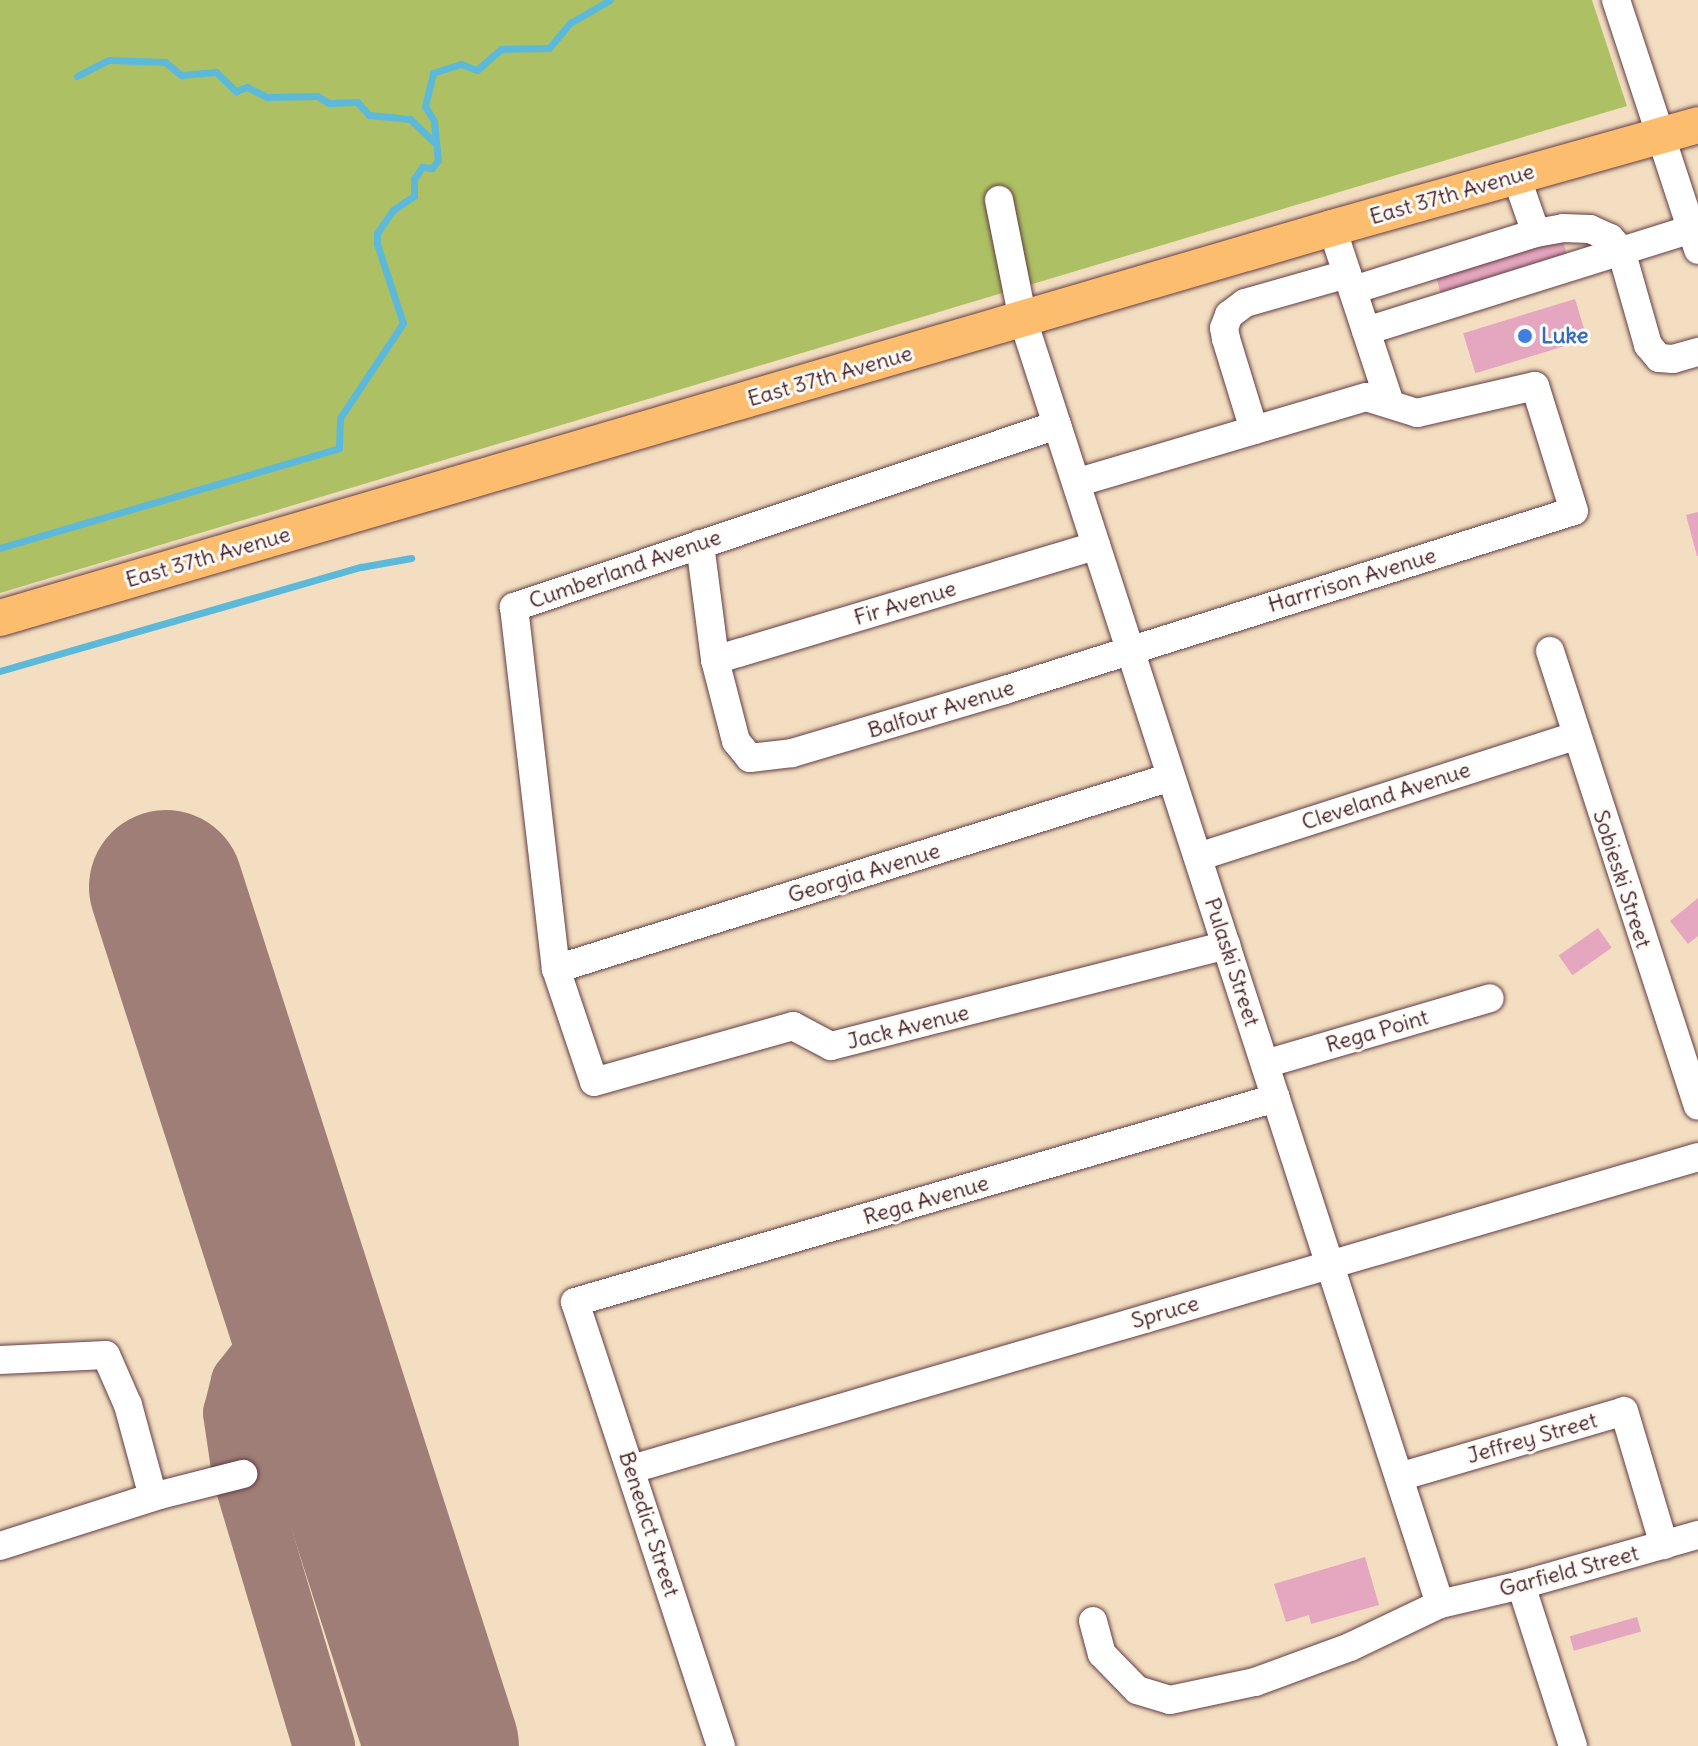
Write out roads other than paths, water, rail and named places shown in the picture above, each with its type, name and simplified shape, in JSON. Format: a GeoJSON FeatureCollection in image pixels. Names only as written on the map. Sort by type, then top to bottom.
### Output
{"type":"FeatureCollection","features":[{"type":"Feature","properties":{"kind":"main road","name":"East 37th Avenue"},"geometry":{"type":"LineString","coordinates":[[0,618],[1332,228],[1698,125]]}},
{"type":"Feature","properties":{"kind":"street"},"geometry":{"type":"LineString","coordinates":[[1366,331],[1621,250],[1695,239],[1616,0]]}},
{"type":"Feature","properties":{"kind":"street"},"geometry":{"type":"LineString","coordinates":[[1516,176],[1536,233]]}},
{"type":"Feature","properties":{"kind":"street","name":"Pulaski Street"},"geometry":{"type":"LineString","coordinates":[[999,200],[1023,320],[1440,1604]]}},
{"type":"Feature","properties":{"kind":"street"},"geometry":{"type":"LineString","coordinates":[[1332,228],[1390,403]]}},
{"type":"Feature","properties":{"kind":"street"},"geometry":{"type":"LineString","coordinates":[[1254,430],[1224,328],[1229,315],[1245,303],[1350,282],[1563,228],[1590,229],[1610,238],[1621,250],[1648,345],[1659,358],[1673,359],[1698,352]]}},
{"type":"Feature","properties":{"kind":"street","name":"Harrrison Avenue"},"geometry":{"type":"LineString","coordinates":[[1130,649],[1574,511],[1535,386],[1417,413],[1390,403]]}},
{"type":"Feature","properties":{"kind":"street"},"geometry":{"type":"LineString","coordinates":[[1076,483],[1366,397],[1390,403]]}},
{"type":"Feature","properties":{"kind":"street","name":"Cumberland Avenue"},"geometry":{"type":"LineString","coordinates":[[594,1082],[556,969],[514,607],[1057,425]]}},
{"type":"Feature","properties":{"kind":"street"},"geometry":{"type":"LineString","coordinates":[[700,544],[715,660]]}},
{"type":"Feature","properties":{"kind":"street","name":"Fir Avenue"},"geometry":{"type":"LineString","coordinates":[[715,660],[1096,546]]}},
{"type":"Feature","properties":{"kind":"street","name":"Balfour Avenue"},"geometry":{"type":"LineString","coordinates":[[715,660],[736,741],[750,758],[823,744],[1130,649]]}},
{"type":"Feature","properties":{"kind":"street","name":"Sobieski Street"},"geometry":{"type":"LineString","coordinates":[[1550,651],[1574,736],[1698,1106]]}},
{"type":"Feature","properties":{"kind":"street","name":"Cleveland Avenue"},"geometry":{"type":"LineString","coordinates":[[1198,857],[1574,736]]}},
{"type":"Feature","properties":{"kind":"street","name":"Georgia Avenue"},"geometry":{"type":"LineString","coordinates":[[556,969],[1171,777]]}},
{"type":"Feature","properties":{"kind":"street","name":"Jack Avenue"},"geometry":{"type":"LineString","coordinates":[[594,1082],[793,1026],[831,1046],[1226,945]]}},
{"type":"Feature","properties":{"kind":"street","name":"Rega Point"},"geometry":{"type":"LineString","coordinates":[[1265,1064],[1490,998]]}},
{"type":"Feature","properties":{"kind":"street","name":"Rega Avenue"},"geometry":{"type":"LineString","coordinates":[[575,1302],[1276,1098]]}},
{"type":"Feature","properties":{"kind":"street","name":"Spruce"},"geometry":{"type":"LineString","coordinates":[[632,1469],[1698,1157]]}},
{"type":"Feature","properties":{"kind":"street","name":"Benedict Street"},"geometry":{"type":"LineString","coordinates":[[575,1302],[721,1746]]}},
{"type":"Feature","properties":{"kind":"street"},"geometry":{"type":"LineString","coordinates":[[0,1360],[21,1362],[106,1355],[128,1405],[153,1497]]}},
{"type":"Feature","properties":{"kind":"street","name":"Jeffrey Street"},"geometry":{"type":"LineString","coordinates":[[1399,1477],[1624,1411],[1664,1545]]}},
{"type":"Feature","properties":{"kind":"street"},"geometry":{"type":"LineString","coordinates":[[0,1546],[153,1497],[243,1474]]}},
{"type":"Feature","properties":{"kind":"street","name":"Garfield Street"},"geometry":{"type":"LineString","coordinates":[[1093,1621],[1102,1654],[1137,1690],[1170,1700],[1255,1682],[1350,1647],[1440,1604],[1521,1585],[1698,1535]]}},
{"type":"Feature","properties":{"kind":"street"},"geometry":{"type":"LineString","coordinates":[[1521,1585],[1573,1746]]}},
{"type":"Feature","properties":{"kind":"waterway"},"geometry":{"type":"LineString","coordinates":[[0,548],[339,448],[340,418],[403,323],[377,244],[377,233],[393,210],[414,196],[414,179],[422,167],[432,168],[438,160],[434,121],[425,106],[433,73],[461,64],[477,70],[501,49],[549,48],[570,23],[610,0]]}},
{"type":"Feature","properties":{"kind":"waterway"},"geometry":{"type":"LineString","coordinates":[[77,76],[109,60],[165,62],[181,75],[216,72],[236,91],[247,87],[267,97],[317,96],[329,103],[357,102],[369,115],[410,119],[433,141]]}},
{"type":"Feature","properties":{"kind":"waterway"},"geometry":{"type":"LineString","coordinates":[[0,671],[361,567],[411,558]]}},
{"type":"Feature","properties":{"kind":"place","name":"Luke"},"geometry":{"type":"Point","coordinates":[1525,336]}}]}
